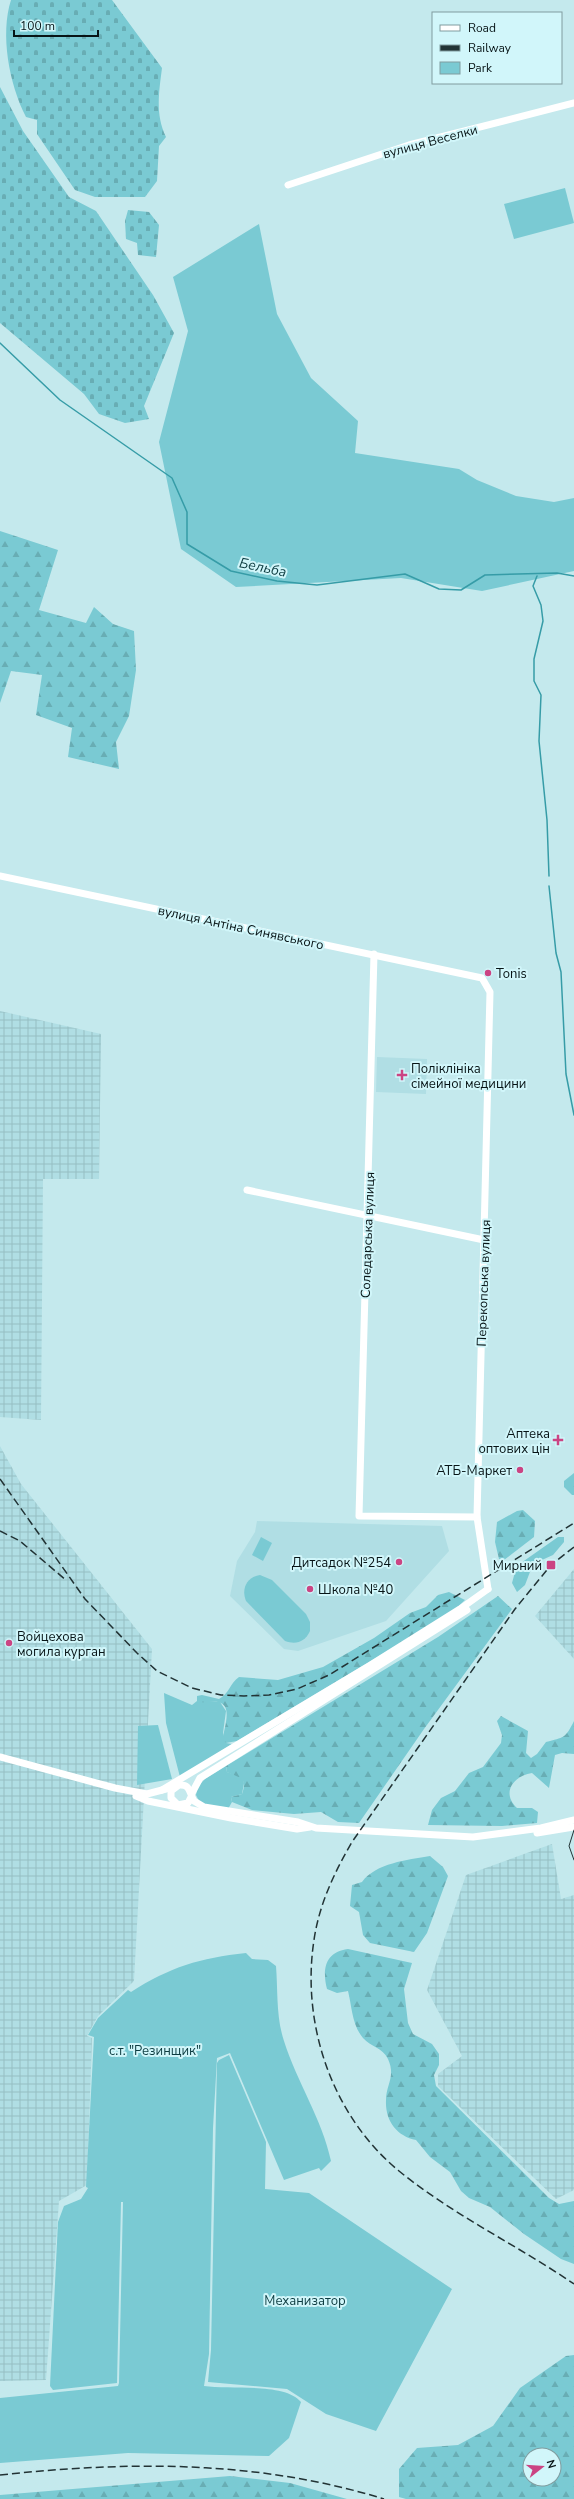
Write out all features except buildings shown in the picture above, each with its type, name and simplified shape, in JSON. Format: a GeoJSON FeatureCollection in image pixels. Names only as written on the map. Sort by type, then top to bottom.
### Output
{"type":"FeatureCollection","features":[{"type":"Feature","properties":{"kind":"street","name":"вулиця Веселки"},"geometry":{"type":"LineString","coordinates":[[288,185],[409,145],[574,103]]}},
{"type":"Feature","properties":{"kind":"street","name":"вулиця Антіна Синявського"},"geometry":{"type":"LineString","coordinates":[[0,876],[482,978]]}},
{"type":"Feature","properties":{"kind":"street","name":"Соледарська вулиця"},"geometry":{"type":"LineString","coordinates":[[374,954],[359,1516],[477,1517]]}},
{"type":"Feature","properties":{"kind":"street","name":"Перекопська вулиця"},"geometry":{"type":"LineString","coordinates":[[482,978],[490,992],[477,1517],[488,1589]]}},
{"type":"Feature","properties":{"kind":"street"},"geometry":{"type":"LineString","coordinates":[[247,1190],[367,1214],[484,1240]]}},
{"type":"Feature","properties":{"kind":"street"},"geometry":{"type":"LineString","coordinates":[[114,1788],[147,1794],[177,1785],[453,1614],[488,1589]]}},
{"type":"Feature","properties":{"kind":"street"},"geometry":{"type":"LineString","coordinates":[[178,1804],[188,1803],[200,1778],[438,1631],[478,1602],[488,1589]]}},
{"type":"Feature","properties":{"kind":"street"},"geometry":{"type":"LineString","coordinates":[[162,1790],[250,1739]]}},
{"type":"Feature","properties":{"kind":"street"},"geometry":{"type":"LineString","coordinates":[[0,1757],[114,1788],[136,1796],[189,1809],[297,1829],[312,1827],[473,1837],[477,1835],[510,1834],[574,1820]]}},
{"type":"Feature","properties":{"kind":"street"},"geometry":{"type":"LineString","coordinates":[[177,1785],[188,1787],[191,1795],[200,1806],[298,1822],[312,1827]]}},
{"type":"Feature","properties":{"kind":"street"},"geometry":{"type":"LineString","coordinates":[[177,1785],[171,1794],[178,1804]]}},
{"type":"Feature","properties":{"kind":"street"},"geometry":{"type":"LineString","coordinates":[[136,1796],[178,1804],[189,1809]]}},
{"type":"Feature","properties":{"kind":"street"},"geometry":{"type":"LineString","coordinates":[[477,1835],[510,1837],[574,1827]]}},
{"type":"Feature","properties":{"kind":"shaded area"},"geometry":{"type":"Polygon","coordinates":[[[0,1011],[101,1034],[99,1179],[43,1179],[41,1420],[0,1417],[0,1011]]]}},
{"type":"Feature","properties":{"kind":"shaded area","name":"Поліклініка сімейної медицини"},"geometry":{"type":"Polygon","coordinates":[[[377,1057],[427,1059],[426,1094],[376,1092],[377,1057]]]}},
{"type":"Feature","properties":{"kind":"shaded area"},"geometry":{"type":"Polygon","coordinates":[[[0,1446],[21,1484],[152,1649],[134,1981],[98,2016],[87,2036],[92,2038],[87,2185],[59,2201],[46,2380],[0,2381],[0,1446]]]}},
{"type":"Feature","properties":{"kind":"shaded area","name":"Школа №40"},"geometry":{"type":"Polygon","coordinates":[[[257,1521],[442,1526],[449,1551],[386,1621],[298,1651],[284,1649],[230,1596],[237,1561],[255,1532],[257,1521]]]}},
{"type":"Feature","properties":{"kind":"shaded area"},"geometry":{"type":"Polygon","coordinates":[[[574,1569],[574,1659],[535,1616],[574,1569]]]}},
{"type":"Feature","properties":{"kind":"shaded area"},"geometry":{"type":"Polygon","coordinates":[[[552,1844],[561,1899],[574,1895],[574,2190],[556,2199],[438,2086],[438,2074],[462,2056],[427,1990],[466,1875],[552,1844]]]}},
{"type":"Feature","properties":{"kind":"green space"},"geometry":{"type":"Polygon","coordinates":[[[11,0],[112,0],[162,68],[159,111],[160,120],[166,137],[159,146],[157,181],[145,197],[95,197],[75,190],[37,134],[37,120],[26,117],[15,90],[6,43],[6,28],[11,0]]]}},
{"type":"Feature","properties":{"kind":"green space"},"geometry":{"type":"Polygon","coordinates":[[[0,87],[23,131],[69,197],[96,211],[153,295],[174,333],[144,406],[149,419],[125,423],[99,414],[84,394],[0,323],[0,87]]]}},
{"type":"Feature","properties":{"kind":"green space"},"geometry":{"type":"Polygon","coordinates":[[[565,188],[574,223],[514,239],[504,204],[565,188]]]}},
{"type":"Feature","properties":{"kind":"green space"},"geometry":{"type":"Polygon","coordinates":[[[128,210],[149,212],[159,225],[156,257],[138,255],[137,243],[126,239],[125,221],[128,210]]]}},
{"type":"Feature","properties":{"kind":"green space"},"geometry":{"type":"Polygon","coordinates":[[[259,224],[277,314],[311,378],[358,421],[355,453],[459,469],[477,480],[516,496],[554,502],[574,498],[574,571],[482,591],[401,578],[236,587],[181,549],[159,442],[188,331],[173,277],[259,224]]]}},
{"type":"Feature","properties":{"kind":"green space"},"geometry":{"type":"Polygon","coordinates":[[[0,531],[58,550],[39,610],[86,623],[94,607],[113,624],[134,631],[136,670],[129,716],[116,742],[119,769],[68,757],[72,728],[36,715],[42,675],[11,671],[0,703],[0,531]]]}},
{"type":"Feature","properties":{"kind":"green space"},"geometry":{"type":"Polygon","coordinates":[[[574,1473],[574,1495],[572,1495],[564,1487],[564,1481],[574,1473]]]}},
{"type":"Feature","properties":{"kind":"green space"},"geometry":{"type":"Polygon","coordinates":[[[523,1510],[535,1521],[534,1537],[504,1560],[499,1559],[495,1542],[497,1522],[517,1511],[523,1510]]]}},
{"type":"Feature","properties":{"kind":"green space"},"geometry":{"type":"Polygon","coordinates":[[[261,1537],[272,1543],[263,1561],[252,1555],[261,1537]]]}},
{"type":"Feature","properties":{"kind":"green space"},"geometry":{"type":"Polygon","coordinates":[[[558,1537],[564,1537],[564,1542],[553,1555],[533,1564],[525,1585],[517,1592],[512,1583],[515,1572],[511,1570],[558,1537]]]}},
{"type":"Feature","properties":{"kind":"green space"},"geometry":{"type":"Polygon","coordinates":[[[260,1575],[272,1580],[306,1614],[310,1622],[310,1631],[306,1638],[300,1642],[293,1643],[285,1641],[246,1601],[244,1592],[246,1584],[255,1576],[260,1575]]]}},
{"type":"Feature","properties":{"kind":"green space"},"geometry":{"type":"Polygon","coordinates":[[[449,1592],[465,1600],[451,1613],[237,1741],[226,1743],[223,1739],[227,1713],[223,1704],[218,1702],[197,1701],[197,1696],[202,1695],[219,1699],[239,1677],[278,1680],[323,1667],[374,1638],[410,1613],[426,1607],[438,1595],[449,1592]]]}},
{"type":"Feature","properties":{"kind":"green space"},"geometry":{"type":"Polygon","coordinates":[[[498,1596],[512,1609],[424,1729],[359,1823],[338,1822],[321,1812],[294,1814],[252,1810],[232,1802],[231,1797],[242,1794],[244,1784],[239,1777],[227,1772],[226,1766],[438,1637],[498,1596]]]}},
{"type":"Feature","properties":{"kind":"green space"},"geometry":{"type":"Polygon","coordinates":[[[164,1693],[192,1705],[197,1701],[220,1702],[226,1711],[223,1733],[226,1743],[232,1744],[180,1777],[166,1723],[164,1693]]]}},
{"type":"Feature","properties":{"kind":"green space"},"geometry":{"type":"Polygon","coordinates":[[[501,1716],[528,1731],[526,1753],[531,1758],[537,1754],[546,1742],[560,1738],[566,1734],[574,1721],[574,1754],[562,1753],[555,1755],[549,1788],[532,1773],[519,1778],[511,1786],[510,1797],[512,1802],[517,1808],[532,1808],[538,1812],[537,1823],[502,1826],[428,1825],[432,1810],[441,1798],[455,1791],[469,1773],[483,1767],[501,1743],[502,1735],[497,1721],[501,1716]]]}},
{"type":"Feature","properties":{"kind":"green space"},"geometry":{"type":"Polygon","coordinates":[[[158,1725],[172,1779],[137,1785],[138,1726],[158,1725]]]}},
{"type":"Feature","properties":{"kind":"green space"},"geometry":{"type":"Polygon","coordinates":[[[226,1766],[227,1772],[242,1777],[244,1783],[242,1794],[231,1797],[232,1802],[228,1809],[200,1803],[196,1795],[198,1786],[205,1779],[226,1766]]]}},
{"type":"Feature","properties":{"kind":"green space"},"geometry":{"type":"Polygon","coordinates":[[[430,1856],[443,1867],[448,1876],[427,1933],[414,1952],[370,1943],[363,1935],[359,1912],[350,1906],[352,1885],[362,1882],[375,1870],[384,1866],[430,1856]]]}},
{"type":"Feature","properties":{"kind":"green space"},"geometry":{"type":"Polygon","coordinates":[[[348,1949],[412,1963],[404,1989],[408,2023],[413,2034],[432,2044],[439,2054],[439,2065],[434,2075],[436,2086],[549,2198],[559,2204],[574,2201],[574,2264],[561,2259],[524,2234],[490,2207],[469,2198],[461,2191],[450,2172],[430,2157],[416,2140],[403,2135],[398,2131],[390,2121],[386,2108],[386,2094],[391,2076],[388,2059],[380,2049],[366,2041],[359,2033],[354,2022],[348,1991],[337,1993],[327,1989],[325,1968],[327,1963],[334,1954],[348,1949]]]}},
{"type":"Feature","properties":{"kind":"green space","name":"с.т. \"Резинщик\""},"geometry":{"type":"Polygon","coordinates":[[[246,1953],[252,1959],[268,1960],[276,1966],[278,2013],[281,2032],[289,2056],[322,2130],[331,2161],[321,2171],[319,2168],[284,2180],[230,2053],[217,2058],[213,2128],[209,2354],[204,2386],[270,2389],[293,2396],[301,2402],[289,2438],[269,2456],[128,2453],[0,2463],[0,2398],[118,2386],[119,2383],[123,2202],[121,2202],[117,2383],[53,2390],[50,2386],[58,2222],[64,2206],[81,2199],[88,2188],[86,2187],[94,2037],[88,2035],[98,2018],[128,1990],[131,1992],[159,1976],[186,1965],[229,1955],[246,1953]]]}},
{"type":"Feature","properties":{"kind":"green space","name":"Механизатор"},"geometry":{"type":"Polygon","coordinates":[[[229,2055],[266,2142],[265,2189],[309,2193],[452,2289],[376,2431],[326,2414],[287,2389],[208,2382],[211,2350],[217,2063],[219,2060],[229,2055]]]}},
{"type":"Feature","properties":{"kind":"green space"},"geometry":{"type":"Polygon","coordinates":[[[574,2355],[574,2499],[406,2499],[399,2497],[399,2469],[417,2448],[458,2445],[493,2426],[520,2388],[566,2356],[574,2355]]]}},
{"type":"Feature","properties":{"kind":"green space"},"geometry":{"type":"Polygon","coordinates":[[[230,2476],[290,2483],[347,2499],[0,2499],[0,2495],[230,2476]]]}},
{"type":"Feature","properties":{"kind":"waterway","name":"Бельба"},"geometry":{"type":"LineString","coordinates":[[0,343],[60,400],[172,478],[187,512],[187,544],[231,571],[277,581],[317,585],[405,574],[439,589],[461,590],[485,575],[557,573],[574,576]]}},
{"type":"Feature","properties":{"kind":"waterway"},"geometry":{"type":"LineString","coordinates":[[537,576],[533,586],[541,605],[543,621],[534,659],[534,681],[541,695],[539,741],[547,820],[549,876]]}},
{"type":"Feature","properties":{"kind":"waterway"},"geometry":{"type":"LineString","coordinates":[[549,886],[556,953],[561,972],[566,1074],[574,1115]]}},
{"type":"Feature","properties":{"kind":"tram line"},"geometry":{"type":"LineString","coordinates":[[574,1830],[569,1846],[574,1860]]}},
{"type":"Feature","properties":{"kind":"railway"},"geometry":{"type":"LineString","coordinates":[[0,1479],[85,1599],[137,1653],[157,1671],[192,1688],[221,1695],[269,1695],[297,1689],[329,1675],[574,1523]]}},
{"type":"Feature","properties":{"kind":"railway"},"geometry":{"type":"LineString","coordinates":[[0,1531],[20,1541],[67,1581]]}},
{"type":"Feature","properties":{"kind":"railway"},"geometry":{"type":"LineString","coordinates":[[574,1547],[551,1565],[515,1609],[352,1842],[333,1877],[323,1902],[316,1927],[311,1972],[312,2004],[326,2066],[339,2096],[356,2124],[376,2149],[399,2171],[441,2202],[574,2284]]}},
{"type":"Feature","properties":{"kind":"railway"},"geometry":{"type":"LineString","coordinates":[[0,2475],[97,2467],[193,2467],[289,2477],[337,2486],[384,2499]]}},
{"type":"Feature","properties":{"kind":"place","name":"Tonis"},"geometry":{"type":"Point","coordinates":[488,973]}},
{"type":"Feature","properties":{"kind":"place","name":"Поліклініка сімейної медицини"},"geometry":{"type":"Point","coordinates":[402,1075]}},
{"type":"Feature","properties":{"kind":"place","name":"Аптека оптових цін"},"geometry":{"type":"Point","coordinates":[558,1440]}},
{"type":"Feature","properties":{"kind":"place","name":"АТБ-Маркет"},"geometry":{"type":"Point","coordinates":[520,1470]}},
{"type":"Feature","properties":{"kind":"place","name":"Дитсадок №254"},"geometry":{"type":"Point","coordinates":[399,1562]}},
{"type":"Feature","properties":{"kind":"place","name":"Мирний"},"geometry":{"type":"Point","coordinates":[551,1565]}},
{"type":"Feature","properties":{"kind":"place","name":"Школа №40"},"geometry":{"type":"Point","coordinates":[310,1589]}},
{"type":"Feature","properties":{"kind":"place","name":"Войцехова могила курган"},"geometry":{"type":"Point","coordinates":[9,1643]}}]}
